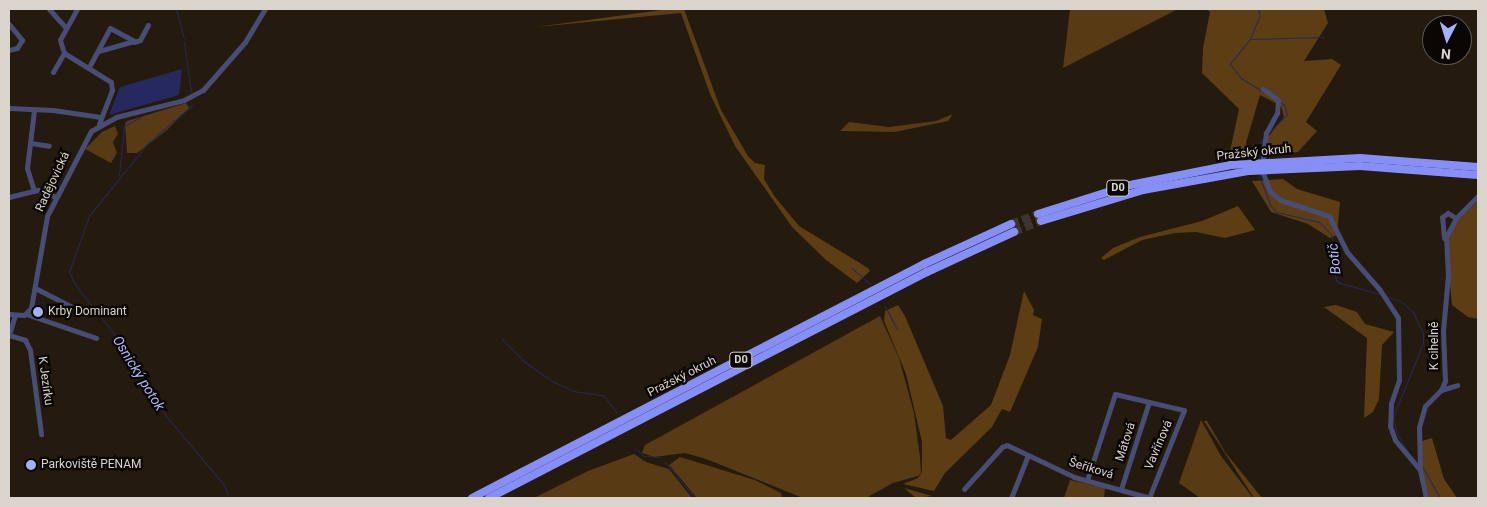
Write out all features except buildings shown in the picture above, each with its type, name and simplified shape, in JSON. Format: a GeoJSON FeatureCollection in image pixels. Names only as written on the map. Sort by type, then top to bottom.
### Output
{"type":"FeatureCollection","features":[{"type":"Feature","properties":{"kind":"highway","name":"Pražský okruh"},"geometry":{"type":"LineString","coordinates":[[1040,217],[1130,185],[1231,169],[1326,162],[1406,160],[1478,167]]}},
{"type":"Feature","properties":{"kind":"highway","name":"Pražský okruh"},"geometry":{"type":"LineString","coordinates":[[1326,162],[1478,175]]}},
{"type":"Feature","properties":{"kind":"highway","name":"Pražský okruh"},"geometry":{"type":"LineString","coordinates":[[472,498],[924,264],[1012,228],[489,498]]}},
{"type":"Feature","properties":{"kind":"street"},"geometry":{"type":"LineString","coordinates":[[49,9],[66,28]]}},
{"type":"Feature","properties":{"kind":"street"},"geometry":{"type":"LineString","coordinates":[[77,9],[60,40],[64,52],[104,76],[112,85],[99,124]]}},
{"type":"Feature","properties":{"kind":"street","name":"Radějovická"},"geometry":{"type":"LineString","coordinates":[[26,314],[31,308],[44,227],[56,197],[87,136],[99,124],[116,117],[184,100],[203,90],[246,42],[265,9]]}},
{"type":"Feature","properties":{"kind":"street"},"geometry":{"type":"LineString","coordinates":[[9,24],[22,40],[17,48],[9,50]]}},
{"type":"Feature","properties":{"kind":"street"},"geometry":{"type":"LineString","coordinates":[[98,51],[140,40],[148,25]]}},
{"type":"Feature","properties":{"kind":"street"},"geometry":{"type":"LineString","coordinates":[[89,67],[112,28],[134,42]]}},
{"type":"Feature","properties":{"kind":"street"},"geometry":{"type":"LineString","coordinates":[[53,72],[64,52]]}},
{"type":"Feature","properties":{"kind":"street"},"geometry":{"type":"LineString","coordinates":[[1263,89],[1278,100],[1277,113],[1266,133],[1263,154],[1264,173],[1270,191],[1280,200],[1329,216],[1347,252],[1387,299],[1398,318],[1400,329],[1399,380],[1391,403],[1390,426],[1399,446],[1420,468]]}},
{"type":"Feature","properties":{"kind":"street"},"geometry":{"type":"LineString","coordinates":[[9,108],[100,117]]}},
{"type":"Feature","properties":{"kind":"street"},"geometry":{"type":"LineString","coordinates":[[34,110],[27,168],[34,191]]}},
{"type":"Feature","properties":{"kind":"street"},"geometry":{"type":"LineString","coordinates":[[31,143],[49,146]]}},
{"type":"Feature","properties":{"kind":"street"},"geometry":{"type":"LineString","coordinates":[[9,198],[34,191],[56,197]]}},
{"type":"Feature","properties":{"kind":"street","name":"K cihelně"},"geometry":{"type":"LineString","coordinates":[[1445,244],[1456,218],[1478,196]]}},
{"type":"Feature","properties":{"kind":"street","name":"K cihelně"},"geometry":{"type":"LineString","coordinates":[[1442,390],[1446,372],[1443,331],[1448,275],[1442,217],[1448,213],[1456,218]]}},
{"type":"Feature","properties":{"kind":"street"},"geometry":{"type":"LineString","coordinates":[[34,288],[74,308]]}},
{"type":"Feature","properties":{"kind":"street"},"geometry":{"type":"LineString","coordinates":[[12,314],[26,314],[96,338]]}},
{"type":"Feature","properties":{"kind":"street","name":"K Jezírku"},"geometry":{"type":"LineString","coordinates":[[12,314],[9,335],[25,340],[30,350],[41,434]]}},
{"type":"Feature","properties":{"kind":"street"},"geometry":{"type":"LineString","coordinates":[[1426,498],[1420,468],[1421,418],[1429,399],[1442,390],[1457,385]]}},
{"type":"Feature","properties":{"kind":"street","name":"Vavřínová"},"geometry":{"type":"LineString","coordinates":[[1087,480],[1114,394],[1184,410],[1150,498]]}},
{"type":"Feature","properties":{"kind":"street","name":"Mátová"},"geometry":{"type":"LineString","coordinates":[[1122,489],[1149,402]]}},
{"type":"Feature","properties":{"kind":"street","name":"Šeříková"},"geometry":{"type":"LineString","coordinates":[[964,489],[1002,447],[1007,445],[1087,480],[1150,498]]}},
{"type":"Feature","properties":{"kind":"street"},"geometry":{"type":"LineString","coordinates":[[1011,498],[1028,455]]}},
{"type":"Feature","properties":{"kind":"shaded area"},"geometry":{"type":"Polygon","coordinates":[[[669,9],[684,9],[721,110],[748,156],[755,163],[765,165],[764,179],[775,197],[799,226],[868,268],[870,271],[857,283],[826,260],[792,227],[735,146],[710,94],[681,13],[536,27],[669,9]]]}},
{"type":"Feature","properties":{"kind":"shaded area"},"geometry":{"type":"Polygon","coordinates":[[[1070,9],[1178,9],[1063,68],[1070,9]]]}},
{"type":"Feature","properties":{"kind":"shaded area"},"geometry":{"type":"Polygon","coordinates":[[[1206,9],[1324,9],[1328,23],[1304,61],[1332,59],[1341,65],[1306,122],[1317,131],[1298,152],[1265,154],[1268,137],[1284,117],[1281,106],[1260,95],[1246,143],[1249,153],[1229,156],[1239,109],[1202,73],[1203,48],[1210,12],[1206,9]]]}},
{"type":"Feature","properties":{"kind":"shaded area"},"geometry":{"type":"Polygon","coordinates":[[[182,69],[179,95],[109,115],[120,87],[182,69]]]}},
{"type":"Feature","properties":{"kind":"shaded area"},"geometry":{"type":"Polygon","coordinates":[[[186,103],[189,108],[167,130],[137,153],[127,153],[125,124],[127,121],[186,103]]]}},
{"type":"Feature","properties":{"kind":"shaded area"},"geometry":{"type":"Polygon","coordinates":[[[953,114],[948,121],[895,132],[840,131],[849,122],[889,127],[936,121],[953,114]]]}},
{"type":"Feature","properties":{"kind":"shaded area"},"geometry":{"type":"Polygon","coordinates":[[[115,126],[118,134],[113,142],[117,153],[111,163],[85,149],[102,132],[115,126]]]}},
{"type":"Feature","properties":{"kind":"shaded area"},"geometry":{"type":"Polygon","coordinates":[[[1283,179],[1297,189],[1340,202],[1337,235],[1330,238],[1308,224],[1271,212],[1252,181],[1283,179]]]}},
{"type":"Feature","properties":{"kind":"shaded area"},"geometry":{"type":"Polygon","coordinates":[[[1478,201],[1478,319],[1468,317],[1452,305],[1446,240],[1453,225],[1478,201]]]}},
{"type":"Feature","properties":{"kind":"shaded area"},"geometry":{"type":"Polygon","coordinates":[[[1238,206],[1255,230],[1225,238],[1196,232],[1175,233],[1142,240],[1104,260],[1101,258],[1113,248],[1140,237],[1202,221],[1238,206]]]}},
{"type":"Feature","properties":{"kind":"shaded area"},"geometry":{"type":"Polygon","coordinates":[[[1024,291],[1034,310],[1033,315],[1042,319],[1038,347],[1010,412],[1002,409],[992,427],[945,473],[934,491],[903,484],[918,478],[922,472],[922,442],[906,374],[884,321],[885,311],[898,305],[905,316],[943,406],[946,438],[951,440],[991,405],[1010,355],[1024,291]]]}},
{"type":"Feature","properties":{"kind":"shaded area"},"geometry":{"type":"Polygon","coordinates":[[[1336,305],[1357,312],[1365,324],[1394,332],[1382,345],[1379,399],[1373,412],[1364,418],[1367,338],[1324,307],[1336,305]]]}},
{"type":"Feature","properties":{"kind":"shaded area"},"geometry":{"type":"Polygon","coordinates":[[[880,316],[899,358],[914,413],[920,457],[921,473],[918,476],[893,483],[866,498],[803,498],[706,459],[685,453],[654,457],[642,453],[645,445],[880,316]]]}},
{"type":"Feature","properties":{"kind":"shaded area"},"geometry":{"type":"Polygon","coordinates":[[[1201,420],[1221,456],[1253,498],[1200,498],[1179,483],[1201,420]]]}},
{"type":"Feature","properties":{"kind":"shaded area"},"geometry":{"type":"Polygon","coordinates":[[[1204,421],[1207,421],[1225,452],[1262,498],[1254,498],[1204,421]]]}},
{"type":"Feature","properties":{"kind":"shaded area"},"geometry":{"type":"Polygon","coordinates":[[[1432,438],[1444,479],[1457,498],[1429,498],[1422,471],[1422,441],[1432,438]]]}},
{"type":"Feature","properties":{"kind":"shaded area"},"geometry":{"type":"Polygon","coordinates":[[[634,454],[646,462],[669,469],[692,498],[534,498],[588,471],[634,454]]]}},
{"type":"Feature","properties":{"kind":"shaded area"},"geometry":{"type":"Polygon","coordinates":[[[680,457],[755,480],[781,493],[782,498],[697,498],[669,465],[680,457]]]}},
{"type":"Feature","properties":{"kind":"shaded area"},"geometry":{"type":"Polygon","coordinates":[[[1070,480],[1105,488],[1104,498],[1064,498],[1070,480]]]}},
{"type":"Feature","properties":{"kind":"shaded area"},"geometry":{"type":"Polygon","coordinates":[[[904,488],[932,496],[916,498],[904,488]]]}},
{"type":"Feature","properties":{"kind":"waterway","name":"Osnický potok"},"geometry":{"type":"LineString","coordinates":[[176,9],[184,38]]}},
{"type":"Feature","properties":{"kind":"waterway","name":"Botič"},"geometry":{"type":"LineString","coordinates":[[1258,9],[1260,15],[1250,39],[1230,64],[1241,78],[1263,92]]}},
{"type":"Feature","properties":{"kind":"waterway"},"geometry":{"type":"LineString","coordinates":[[1251,39],[1323,37]]}},
{"type":"Feature","properties":{"kind":"waterway","name":"Osnický potok"},"geometry":{"type":"LineString","coordinates":[[184,42],[191,92]]}},
{"type":"Feature","properties":{"kind":"waterway","name":"Botič"},"geometry":{"type":"LineString","coordinates":[[1267,134],[1287,115],[1284,105],[1279,102]]}},
{"type":"Feature","properties":{"kind":"waterway","name":"Osnický potok"},"geometry":{"type":"LineString","coordinates":[[192,105],[147,144],[89,216],[69,272],[76,286],[119,340],[167,417],[224,485],[230,498]]}},
{"type":"Feature","properties":{"kind":"waterway"},"geometry":{"type":"LineString","coordinates":[[119,175],[124,126],[143,116]]}},
{"type":"Feature","properties":{"kind":"waterway","name":"Botič"},"geometry":{"type":"LineString","coordinates":[[1255,159],[1254,154],[1262,139]]}},
{"type":"Feature","properties":{"kind":"waterway","name":"Botič"},"geometry":{"type":"LineString","coordinates":[[1258,173],[1270,205],[1276,212],[1319,222],[1331,234],[1335,250],[1333,271],[1337,282],[1379,294]]}},
{"type":"Feature","properties":{"kind":"waterway"},"geometry":{"type":"LineString","coordinates":[[852,268],[870,284]]}},
{"type":"Feature","properties":{"kind":"waterway","name":"Botič"},"geometry":{"type":"LineString","coordinates":[[1388,297],[1402,302],[1413,312],[1423,333],[1423,343],[1393,417],[1397,434],[1410,455]]}},
{"type":"Feature","properties":{"kind":"waterway"},"geometry":{"type":"LineString","coordinates":[[885,306],[896,328]]}},
{"type":"Feature","properties":{"kind":"waterway"},"geometry":{"type":"LineString","coordinates":[[501,338],[525,362],[554,382],[573,391],[603,395],[617,413]]}},
{"type":"Feature","properties":{"kind":"waterway"},"geometry":{"type":"LineString","coordinates":[[635,448],[644,456],[661,457]]}},
{"type":"Feature","properties":{"kind":"waterway"},"geometry":{"type":"LineString","coordinates":[[665,462],[695,498]]}},
{"type":"Feature","properties":{"kind":"waterway","name":"Botič"},"geometry":{"type":"LineString","coordinates":[[1422,466],[1440,498]]}},
{"type":"Feature","properties":{"kind":"tunnel"},"geometry":{"type":"LineString","coordinates":[[1011,224],[1038,214]]}},
{"type":"Feature","properties":{"kind":"tunnel"},"geometry":{"type":"LineString","coordinates":[[1014,232],[1041,221]]}},
{"type":"Feature","properties":{"kind":"place","name":"Krby Dominant"},"geometry":{"type":"Point","coordinates":[38,312]}},
{"type":"Feature","properties":{"kind":"place","name":"Parkoviště PENAM"},"geometry":{"type":"Point","coordinates":[31,465]}}]}
